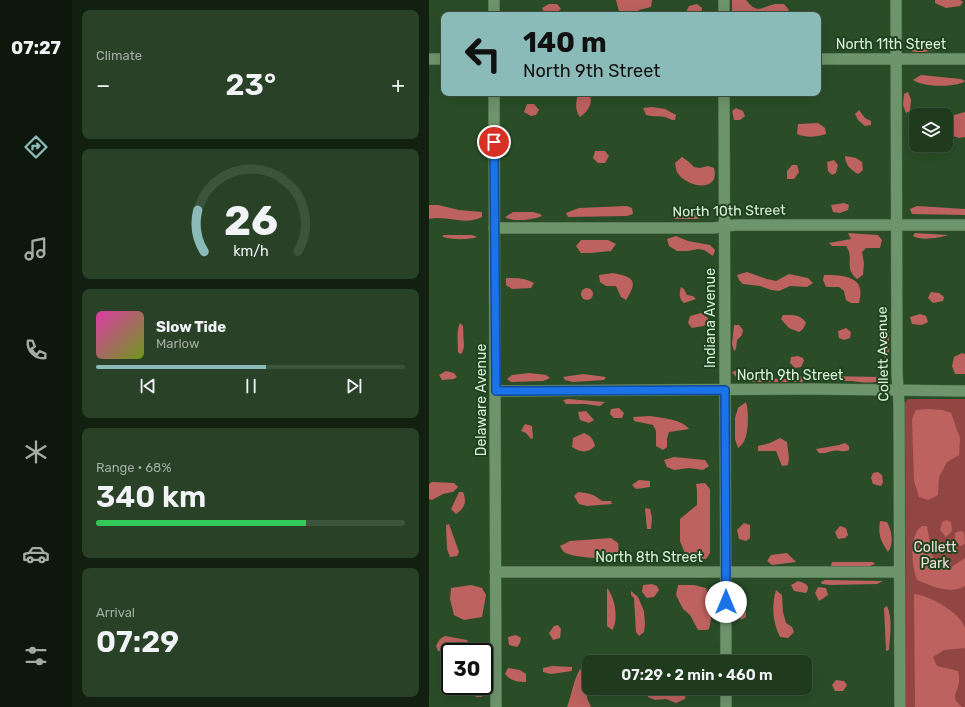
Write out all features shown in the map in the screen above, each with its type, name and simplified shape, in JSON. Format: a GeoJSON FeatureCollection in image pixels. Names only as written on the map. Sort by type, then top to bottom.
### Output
{"type":"FeatureCollection","features":[{"type":"Feature","properties":{"kind":"street"},"geometry":{"type":"LineString","coordinates":[[494,0],[494,12]]}},
{"type":"Feature","properties":{"kind":"street"},"geometry":{"type":"LineString","coordinates":[[724,0],[724,12]]}},
{"type":"Feature","properties":{"kind":"street","name":"Collett Avenue"},"geometry":{"type":"LineString","coordinates":[[896,0],[899,707]]}},
{"type":"Feature","properties":{"kind":"street"},"geometry":{"type":"LineString","coordinates":[[429,59],[441,59]]}},
{"type":"Feature","properties":{"kind":"street","name":"North 11th Street"},"geometry":{"type":"LineString","coordinates":[[821,59],[965,59]]}},
{"type":"Feature","properties":{"kind":"street","name":"Delaware Avenue"},"geometry":{"type":"LineString","coordinates":[[494,96],[496,707]]}},
{"type":"Feature","properties":{"kind":"street","name":"Indiana Avenue"},"geometry":{"type":"LineString","coordinates":[[724,96],[726,655]]}},
{"type":"Feature","properties":{"kind":"street","name":"North 10th Street"},"geometry":{"type":"LineString","coordinates":[[495,228],[713,228],[735,225],[965,225]]}},
{"type":"Feature","properties":{"kind":"street","name":"North 9th Street"},"geometry":{"type":"LineString","coordinates":[[496,391],[965,391]]}},
{"type":"Feature","properties":{"kind":"street","name":"North 8th Street"},"geometry":{"type":"LineString","coordinates":[[495,572],[899,572]]}},
{"type":"Feature","properties":{"kind":"street"},"geometry":{"type":"LineString","coordinates":[[726,695],[726,707]]}},
{"type":"Feature","properties":{"kind":"green space","name":"Collett Park"},"geometry":{"type":"Polygon","coordinates":[[[908,399],[965,399],[965,707],[906,707],[905,403],[908,399]]]}},
{"type":"Feature","properties":{"kind":"shaded area"},"geometry":{"type":"Polygon","coordinates":[[[616,0],[652,0],[651,7],[639,10],[637,12],[619,12],[616,0]]]}},
{"type":"Feature","properties":{"kind":"shaded area"},"geometry":{"type":"Polygon","coordinates":[[[732,0],[746,0],[750,5],[757,9],[775,4],[784,4],[789,10],[787,12],[732,12],[732,0]]]}},
{"type":"Feature","properties":{"kind":"shaded area"},"geometry":{"type":"Polygon","coordinates":[[[935,0],[960,0],[963,2],[960,6],[946,8],[935,3],[935,0]]]}},
{"type":"Feature","properties":{"kind":"shaded area"},"geometry":{"type":"Polygon","coordinates":[[[549,4],[557,4],[561,9],[558,12],[544,12],[542,8],[549,4]]]}},
{"type":"Feature","properties":{"kind":"shaded area"},"geometry":{"type":"Polygon","coordinates":[[[697,4],[702,8],[701,12],[686,12],[689,6],[697,4]]]}},
{"type":"Feature","properties":{"kind":"shaded area"},"geometry":{"type":"Polygon","coordinates":[[[910,44],[929,44],[938,48],[931,51],[914,52],[906,50],[910,44]]]}},
{"type":"Feature","properties":{"kind":"shaded area"},"geometry":{"type":"Polygon","coordinates":[[[921,75],[961,79],[965,81],[954,85],[939,86],[924,84],[913,80],[921,75]]]}},
{"type":"Feature","properties":{"kind":"shaded area"},"geometry":{"type":"Polygon","coordinates":[[[908,92],[911,100],[909,112],[906,113],[903,105],[904,94],[908,92]]]}},
{"type":"Feature","properties":{"kind":"shaded area"},"geometry":{"type":"Polygon","coordinates":[[[578,96],[590,96],[591,100],[588,109],[580,117],[576,106],[578,96]]]}},
{"type":"Feature","properties":{"kind":"shaded area"},"geometry":{"type":"Polygon","coordinates":[[[527,104],[534,104],[539,110],[536,115],[531,116],[524,112],[527,104]]]}},
{"type":"Feature","properties":{"kind":"shaded area"},"geometry":{"type":"Polygon","coordinates":[[[652,107],[665,109],[676,115],[675,120],[665,117],[646,115],[643,108],[652,107]]]}},
{"type":"Feature","properties":{"kind":"shaded area"},"geometry":{"type":"Polygon","coordinates":[[[736,108],[743,111],[745,116],[740,120],[734,120],[732,111],[736,108]]]}},
{"type":"Feature","properties":{"kind":"shaded area"},"geometry":{"type":"Polygon","coordinates":[[[859,110],[865,118],[871,121],[871,125],[865,126],[858,120],[855,114],[859,110]]]}},
{"type":"Feature","properties":{"kind":"shaded area"},"geometry":{"type":"Polygon","coordinates":[[[965,112],[965,137],[959,138],[953,136],[954,115],[965,112]]]}},
{"type":"Feature","properties":{"kind":"shaded area"},"geometry":{"type":"Polygon","coordinates":[[[818,123],[825,128],[826,134],[811,137],[797,134],[798,124],[818,123]]]}},
{"type":"Feature","properties":{"kind":"shaded area"},"geometry":{"type":"Polygon","coordinates":[[[595,151],[605,151],[609,156],[605,163],[598,163],[593,158],[595,151]]]}},
{"type":"Feature","properties":{"kind":"shaded area"},"geometry":{"type":"Polygon","coordinates":[[[845,156],[856,158],[862,162],[863,170],[858,174],[853,171],[847,165],[845,156]]]}},
{"type":"Feature","properties":{"kind":"shaded area"},"geometry":{"type":"Polygon","coordinates":[[[682,157],[694,167],[700,168],[708,166],[714,168],[715,176],[713,181],[708,184],[696,185],[684,179],[677,172],[675,163],[682,157]]]}},
{"type":"Feature","properties":{"kind":"shaded area"},"geometry":{"type":"Polygon","coordinates":[[[834,160],[838,165],[836,173],[832,175],[828,171],[827,162],[834,160]]]}},
{"type":"Feature","properties":{"kind":"shaded area"},"geometry":{"type":"Polygon","coordinates":[[[792,165],[797,165],[799,172],[794,179],[787,179],[787,171],[792,165]]]}},
{"type":"Feature","properties":{"kind":"shaded area"},"geometry":{"type":"Polygon","coordinates":[[[844,203],[849,205],[848,210],[840,213],[833,212],[831,205],[844,203]]]}},
{"type":"Feature","properties":{"kind":"shaded area"},"geometry":{"type":"Polygon","coordinates":[[[429,205],[482,212],[482,217],[469,221],[442,218],[429,219],[429,205]]]}},
{"type":"Feature","properties":{"kind":"shaded area"},"geometry":{"type":"Polygon","coordinates":[[[678,205],[692,212],[702,214],[698,219],[674,219],[674,212],[678,205]]]}},
{"type":"Feature","properties":{"kind":"shaded area"},"geometry":{"type":"Polygon","coordinates":[[[627,206],[632,208],[633,214],[627,216],[568,217],[566,213],[579,208],[627,206]]]}},
{"type":"Feature","properties":{"kind":"shaded area"},"geometry":{"type":"Polygon","coordinates":[[[917,206],[965,209],[965,215],[912,214],[910,209],[917,206]]]}},
{"type":"Feature","properties":{"kind":"shaded area"},"geometry":{"type":"Polygon","coordinates":[[[760,210],[768,210],[772,213],[761,216],[750,213],[760,210]]]}},
{"type":"Feature","properties":{"kind":"shaded area"},"geometry":{"type":"Polygon","coordinates":[[[513,212],[533,212],[542,216],[534,219],[523,220],[513,220],[505,217],[513,212]]]}},
{"type":"Feature","properties":{"kind":"shaded area"},"geometry":{"type":"Polygon","coordinates":[[[848,233],[878,235],[882,240],[880,248],[866,248],[862,252],[864,263],[863,275],[857,279],[851,270],[850,255],[846,246],[832,246],[829,243],[851,239],[848,233]]]}},
{"type":"Feature","properties":{"kind":"shaded area"},"geometry":{"type":"Polygon","coordinates":[[[915,233],[948,235],[925,239],[916,238],[913,236],[915,233]]]}},
{"type":"Feature","properties":{"kind":"shaded area"},"geometry":{"type":"Polygon","coordinates":[[[472,235],[477,237],[470,239],[454,239],[442,236],[472,235]]]}},
{"type":"Feature","properties":{"kind":"shaded area"},"geometry":{"type":"Polygon","coordinates":[[[676,236],[688,241],[710,245],[715,250],[713,256],[704,250],[698,249],[677,251],[669,246],[667,239],[676,236]]]}},
{"type":"Feature","properties":{"kind":"shaded area"},"geometry":{"type":"Polygon","coordinates":[[[581,240],[608,240],[616,244],[611,251],[581,253],[576,246],[581,240]]]}},
{"type":"Feature","properties":{"kind":"shaded area"},"geometry":{"type":"Polygon","coordinates":[[[747,272],[776,281],[789,274],[808,278],[813,283],[807,287],[790,286],[779,291],[771,290],[760,286],[743,284],[737,275],[747,272]]]}},
{"type":"Feature","properties":{"kind":"shaded area"},"geometry":{"type":"Polygon","coordinates":[[[613,273],[625,276],[632,280],[632,288],[626,300],[621,297],[616,286],[606,286],[600,282],[599,275],[613,273]]]}},
{"type":"Feature","properties":{"kind":"shaded area"},"geometry":{"type":"Polygon","coordinates":[[[824,275],[846,277],[857,282],[860,287],[861,294],[859,303],[851,303],[846,300],[844,291],[839,287],[826,287],[823,280],[824,275]]]}},
{"type":"Feature","properties":{"kind":"shaded area"},"geometry":{"type":"Polygon","coordinates":[[[506,278],[524,279],[534,283],[531,288],[512,289],[506,285],[506,278]]]}},
{"type":"Feature","properties":{"kind":"shaded area"},"geometry":{"type":"Polygon","coordinates":[[[681,287],[687,295],[693,296],[696,299],[684,303],[680,296],[681,287]]]}},
{"type":"Feature","properties":{"kind":"shaded area"},"geometry":{"type":"Polygon","coordinates":[[[587,288],[591,290],[593,294],[591,298],[587,300],[583,298],[581,294],[583,290],[587,288]]]}},
{"type":"Feature","properties":{"kind":"shaded area"},"geometry":{"type":"Polygon","coordinates":[[[931,292],[939,293],[944,297],[943,301],[933,303],[928,298],[931,292]]]}},
{"type":"Feature","properties":{"kind":"shaded area"},"geometry":{"type":"Polygon","coordinates":[[[701,313],[708,318],[708,324],[692,328],[688,323],[690,316],[701,313]]]}},
{"type":"Feature","properties":{"kind":"shaded area"},"geometry":{"type":"Polygon","coordinates":[[[920,314],[926,316],[928,322],[922,325],[912,324],[910,317],[920,314]]]}},
{"type":"Feature","properties":{"kind":"shaded area"},"geometry":{"type":"Polygon","coordinates":[[[783,315],[802,318],[806,323],[803,329],[799,332],[789,328],[781,319],[783,315]]]}},
{"type":"Feature","properties":{"kind":"shaded area"},"geometry":{"type":"Polygon","coordinates":[[[884,322],[886,322],[889,331],[889,365],[887,368],[885,366],[884,322]]]}},
{"type":"Feature","properties":{"kind":"shaded area"},"geometry":{"type":"Polygon","coordinates":[[[460,323],[463,326],[464,347],[462,353],[460,354],[458,352],[457,337],[460,323]]]}},
{"type":"Feature","properties":{"kind":"shaded area"},"geometry":{"type":"Polygon","coordinates":[[[734,325],[739,325],[743,330],[742,335],[737,340],[736,349],[734,351],[732,344],[734,325]]]}},
{"type":"Feature","properties":{"kind":"shaded area"},"geometry":{"type":"Polygon","coordinates":[[[846,328],[851,332],[850,338],[844,340],[839,338],[838,331],[846,328]]]}},
{"type":"Feature","properties":{"kind":"shaded area"},"geometry":{"type":"Polygon","coordinates":[[[962,353],[965,354],[965,374],[955,374],[952,366],[954,357],[962,353]]]}},
{"type":"Feature","properties":{"kind":"shaded area"},"geometry":{"type":"Polygon","coordinates":[[[798,356],[803,358],[804,361],[801,367],[795,368],[790,363],[791,357],[798,356]]]}},
{"type":"Feature","properties":{"kind":"shaded area"},"geometry":{"type":"Polygon","coordinates":[[[740,369],[752,371],[773,379],[801,376],[807,379],[802,382],[754,382],[741,380],[732,372],[740,369]]]}},
{"type":"Feature","properties":{"kind":"shaded area"},"geometry":{"type":"Polygon","coordinates":[[[446,371],[454,373],[457,377],[454,379],[442,380],[439,375],[446,371]]]}},
{"type":"Feature","properties":{"kind":"shaded area"},"geometry":{"type":"Polygon","coordinates":[[[529,373],[546,375],[550,378],[543,381],[511,382],[507,379],[512,375],[529,373]]]}},
{"type":"Feature","properties":{"kind":"shaded area"},"geometry":{"type":"Polygon","coordinates":[[[583,374],[606,377],[604,380],[573,382],[565,380],[563,377],[583,374]]]}},
{"type":"Feature","properties":{"kind":"shaded area"},"geometry":{"type":"Polygon","coordinates":[[[827,376],[877,377],[879,381],[832,381],[821,380],[819,378],[827,376]]]}},
{"type":"Feature","properties":{"kind":"shaded area"},"geometry":{"type":"Polygon","coordinates":[[[568,399],[605,402],[600,406],[566,404],[563,400],[568,399]]]}},
{"type":"Feature","properties":{"kind":"shaded area"},"geometry":{"type":"Polygon","coordinates":[[[746,402],[748,417],[746,435],[743,444],[738,448],[735,439],[735,418],[738,408],[746,402]]]}},
{"type":"Feature","properties":{"kind":"shaded area"},"geometry":{"type":"Polygon","coordinates":[[[619,408],[624,413],[622,418],[614,418],[610,414],[611,409],[619,408]]]}},
{"type":"Feature","properties":{"kind":"shaded area"},"geometry":{"type":"Polygon","coordinates":[[[916,410],[942,410],[951,413],[960,438],[959,455],[947,462],[939,477],[938,495],[928,500],[919,497],[914,481],[912,419],[916,410]]]}},
{"type":"Feature","properties":{"kind":"shaded area"},"geometry":{"type":"Polygon","coordinates":[[[586,411],[594,420],[589,423],[580,420],[578,412],[586,411]]]}},
{"type":"Feature","properties":{"kind":"shaded area"},"geometry":{"type":"Polygon","coordinates":[[[650,416],[676,421],[689,429],[669,432],[667,447],[663,450],[656,446],[656,431],[653,425],[634,421],[633,417],[650,416]]]}},
{"type":"Feature","properties":{"kind":"shaded area"},"geometry":{"type":"Polygon","coordinates":[[[525,424],[532,426],[533,438],[531,439],[526,433],[521,431],[525,424]]]}},
{"type":"Feature","properties":{"kind":"shaded area"},"geometry":{"type":"Polygon","coordinates":[[[584,433],[591,438],[595,446],[586,451],[578,450],[572,447],[573,438],[584,433]]]}},
{"type":"Feature","properties":{"kind":"shaded area"},"geometry":{"type":"Polygon","coordinates":[[[780,438],[787,442],[789,458],[788,465],[782,466],[776,451],[758,451],[758,446],[770,443],[780,438]]]}},
{"type":"Feature","properties":{"kind":"shaded area"},"geometry":{"type":"Polygon","coordinates":[[[845,443],[849,446],[849,450],[819,453],[816,449],[839,445],[845,443]]]}},
{"type":"Feature","properties":{"kind":"shaded area"},"geometry":{"type":"Polygon","coordinates":[[[674,457],[705,460],[709,466],[703,470],[689,468],[674,470],[667,467],[664,460],[674,457]]]}},
{"type":"Feature","properties":{"kind":"shaded area"},"geometry":{"type":"Polygon","coordinates":[[[878,472],[882,475],[883,482],[881,486],[873,484],[871,478],[873,473],[878,472]]]}},
{"type":"Feature","properties":{"kind":"shaded area"},"geometry":{"type":"Polygon","coordinates":[[[639,480],[650,481],[650,487],[636,489],[632,485],[639,480]]]}},
{"type":"Feature","properties":{"kind":"shaded area"},"geometry":{"type":"Polygon","coordinates":[[[432,482],[454,483],[458,487],[453,492],[443,494],[432,500],[429,499],[429,484],[432,482]]]}},
{"type":"Feature","properties":{"kind":"shaded area"},"geometry":{"type":"Polygon","coordinates":[[[705,483],[710,489],[710,553],[706,559],[695,559],[686,556],[680,541],[680,519],[697,505],[696,484],[705,483]]]}},
{"type":"Feature","properties":{"kind":"shaded area"},"geometry":{"type":"Polygon","coordinates":[[[459,492],[463,492],[465,502],[463,507],[456,514],[451,509],[459,492]]]}},
{"type":"Feature","properties":{"kind":"shaded area"},"geometry":{"type":"Polygon","coordinates":[[[578,492],[591,494],[602,501],[611,501],[612,504],[587,506],[579,504],[574,496],[578,492]]]}},
{"type":"Feature","properties":{"kind":"shaded area"},"geometry":{"type":"Polygon","coordinates":[[[645,508],[650,509],[652,518],[651,529],[647,529],[645,508]]]}},
{"type":"Feature","properties":{"kind":"shaded area"},"geometry":{"type":"Polygon","coordinates":[[[946,520],[951,522],[952,531],[946,537],[940,530],[942,522],[946,520]]]}},
{"type":"Feature","properties":{"kind":"shaded area"},"geometry":{"type":"Polygon","coordinates":[[[880,521],[887,522],[890,529],[892,541],[888,552],[880,537],[880,521]]]}},
{"type":"Feature","properties":{"kind":"shaded area"},"geometry":{"type":"Polygon","coordinates":[[[744,523],[750,525],[750,538],[746,541],[739,539],[737,530],[744,523]]]}},
{"type":"Feature","properties":{"kind":"shaded area"},"geometry":{"type":"Polygon","coordinates":[[[449,524],[459,552],[457,556],[450,557],[447,549],[446,525],[449,524]]]}},
{"type":"Feature","properties":{"kind":"shaded area"},"geometry":{"type":"Polygon","coordinates":[[[840,526],[846,528],[848,535],[845,538],[838,539],[835,532],[840,526]]]}},
{"type":"Feature","properties":{"kind":"shaded area"},"geometry":{"type":"Polygon","coordinates":[[[922,526],[927,526],[932,555],[937,566],[950,568],[965,558],[965,586],[959,589],[947,590],[917,580],[912,551],[915,537],[922,526]]]}},
{"type":"Feature","properties":{"kind":"shaded area"},"geometry":{"type":"Polygon","coordinates":[[[960,531],[964,532],[965,544],[960,546],[955,540],[955,533],[960,531]]]}},
{"type":"Feature","properties":{"kind":"shaded area"},"geometry":{"type":"Polygon","coordinates":[[[611,538],[618,543],[619,553],[613,559],[568,554],[562,550],[560,546],[570,541],[611,538]]]}},
{"type":"Feature","properties":{"kind":"shaded area"},"geometry":{"type":"Polygon","coordinates":[[[787,553],[796,562],[772,565],[767,561],[771,555],[787,553]]]}},
{"type":"Feature","properties":{"kind":"shaded area"},"geometry":{"type":"Polygon","coordinates":[[[832,562],[873,562],[875,564],[870,566],[831,566],[832,562]]]}},
{"type":"Feature","properties":{"kind":"shaded area"},"geometry":{"type":"Polygon","coordinates":[[[825,580],[883,581],[877,584],[822,584],[821,582],[825,580]]]}},
{"type":"Feature","properties":{"kind":"shaded area"},"geometry":{"type":"Polygon","coordinates":[[[798,581],[808,586],[806,593],[794,591],[791,585],[798,581]]]}},
{"type":"Feature","properties":{"kind":"shaded area"},"geometry":{"type":"Polygon","coordinates":[[[652,584],[657,586],[659,590],[654,597],[647,598],[642,592],[643,585],[652,584]]]}},
{"type":"Feature","properties":{"kind":"shaded area"},"geometry":{"type":"Polygon","coordinates":[[[471,585],[482,588],[486,595],[482,617],[464,620],[454,615],[450,599],[451,588],[471,585]]]}},
{"type":"Feature","properties":{"kind":"shaded area"},"geometry":{"type":"Polygon","coordinates":[[[678,585],[694,585],[706,588],[711,608],[709,629],[698,630],[690,615],[683,609],[676,595],[678,585]]]}},
{"type":"Feature","properties":{"kind":"shaded area"},"geometry":{"type":"Polygon","coordinates":[[[818,587],[826,588],[828,595],[819,601],[815,593],[818,587]]]}},
{"type":"Feature","properties":{"kind":"shaded area"},"geometry":{"type":"Polygon","coordinates":[[[607,588],[614,603],[616,615],[612,630],[607,626],[607,588]]]}},
{"type":"Feature","properties":{"kind":"shaded area"},"geometry":{"type":"Polygon","coordinates":[[[776,590],[782,595],[783,612],[786,623],[792,627],[794,632],[788,638],[780,637],[773,614],[774,596],[776,590]]]}},
{"type":"Feature","properties":{"kind":"shaded area"},"geometry":{"type":"Polygon","coordinates":[[[631,591],[638,597],[644,611],[644,632],[639,636],[636,632],[634,598],[631,595],[631,591]]]}},
{"type":"Feature","properties":{"kind":"shaded area"},"geometry":{"type":"Polygon","coordinates":[[[914,594],[936,601],[944,606],[957,616],[965,628],[965,648],[944,650],[933,657],[937,666],[958,671],[959,681],[955,697],[962,707],[915,707],[914,594]]]}},
{"type":"Feature","properties":{"kind":"shaded area"},"geometry":{"type":"Polygon","coordinates":[[[738,596],[744,597],[746,606],[746,617],[741,620],[738,613],[738,596]]]}},
{"type":"Feature","properties":{"kind":"shaded area"},"geometry":{"type":"Polygon","coordinates":[[[887,606],[891,628],[889,650],[886,651],[884,608],[887,606]]]}},
{"type":"Feature","properties":{"kind":"shaded area"},"geometry":{"type":"Polygon","coordinates":[[[558,625],[561,629],[560,638],[553,640],[549,633],[554,626],[558,625]]]}},
{"type":"Feature","properties":{"kind":"shaded area"},"geometry":{"type":"Polygon","coordinates":[[[516,635],[521,638],[520,643],[517,647],[509,645],[508,637],[516,635]]]}},
{"type":"Feature","properties":{"kind":"shaded area"},"geometry":{"type":"Polygon","coordinates":[[[445,636],[467,640],[468,643],[441,643],[441,651],[438,651],[436,646],[440,639],[445,636]]]}},
{"type":"Feature","properties":{"kind":"shaded area"},"geometry":{"type":"Polygon","coordinates":[[[552,666],[572,667],[572,671],[551,674],[543,672],[543,668],[552,666]]]}},
{"type":"Feature","properties":{"kind":"shaded area"},"geometry":{"type":"Polygon","coordinates":[[[508,668],[520,670],[526,674],[526,682],[512,680],[505,674],[508,668]]]}},
{"type":"Feature","properties":{"kind":"shaded area"},"geometry":{"type":"Polygon","coordinates":[[[580,669],[582,671],[582,695],[587,695],[591,707],[567,707],[580,669]]]}},
{"type":"Feature","properties":{"kind":"shaded area"},"geometry":{"type":"Polygon","coordinates":[[[836,680],[844,681],[847,685],[843,691],[835,691],[832,685],[836,680]]]}},
{"type":"Feature","properties":{"kind":"shaded area"},"geometry":{"type":"Polygon","coordinates":[[[475,695],[483,695],[482,697],[476,697],[475,695]]]}},
{"type":"Feature","properties":{"kind":"shaded area"},"geometry":{"type":"Polygon","coordinates":[[[648,695],[686,695],[685,699],[676,703],[666,699],[655,700],[648,697],[648,695]]]}},
{"type":"Feature","properties":{"kind":"route"},"geometry":{"type":"LineString","coordinates":[[494,142],[496,391],[725,390],[726,602]]}}]}
